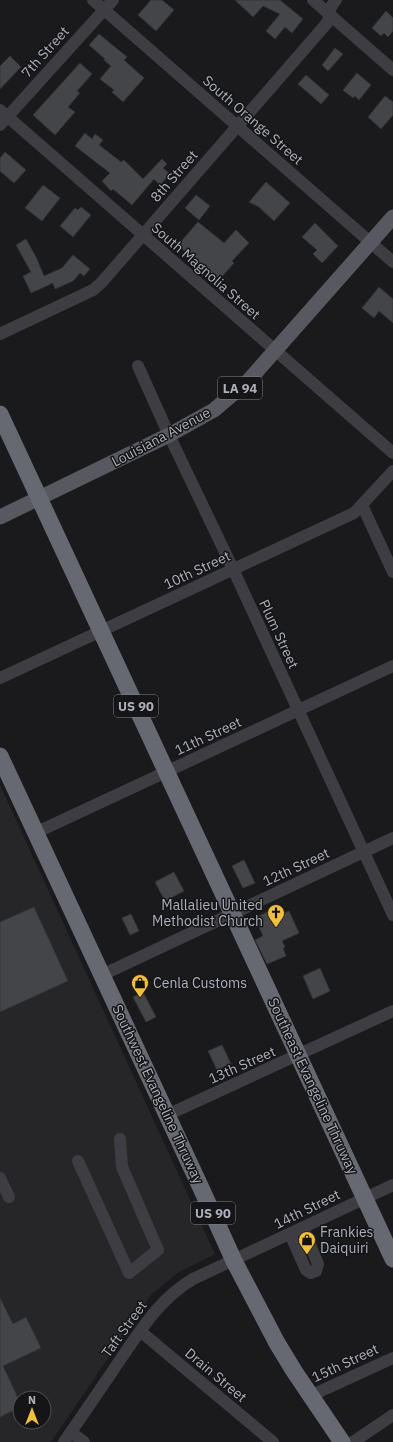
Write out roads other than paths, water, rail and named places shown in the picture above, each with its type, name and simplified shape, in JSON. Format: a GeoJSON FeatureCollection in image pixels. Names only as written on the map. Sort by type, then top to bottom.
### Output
{"type":"FeatureCollection","features":[{"type":"Feature","properties":{"kind":"highway","name":"US 90"},"geometry":{"type":"LineString","coordinates":[[0,414],[5,437],[39,498],[232,914]]}},
{"type":"Feature","properties":{"kind":"highway","name":"US 90"},"geometry":{"type":"LineString","coordinates":[[0,756],[102,974]]}},
{"type":"Feature","properties":{"kind":"highway","name":"Southeast Evangeline Thruway"},"geometry":{"type":"LineString","coordinates":[[232,914],[393,1259]]}},
{"type":"Feature","properties":{"kind":"highway","name":"Southwest Evangeline Thruway"},"geometry":{"type":"LineString","coordinates":[[102,974],[234,1261],[277,1343],[310,1396],[342,1442]]}},
{"type":"Feature","properties":{"kind":"main road","name":"Louisiana Avenue"},"geometry":{"type":"LineString","coordinates":[[0,517],[169,435],[202,417],[220,405],[249,380],[370,242],[393,218]]}},
{"type":"Feature","properties":{"kind":"street","name":"South Orange Street"},"geometry":{"type":"LineString","coordinates":[[93,0],[393,262]]}},
{"type":"Feature","properties":{"kind":"street","name":"7th Street"},"geometry":{"type":"LineString","coordinates":[[2,117],[113,0]]}},
{"type":"Feature","properties":{"kind":"street"},"geometry":{"type":"LineString","coordinates":[[313,0],[393,70]]}},
{"type":"Feature","properties":{"kind":"street","name":"8th Street"},"geometry":{"type":"LineString","coordinates":[[0,334],[93,290],[112,272],[142,235],[328,23],[329,8],[336,0]]}},
{"type":"Feature","properties":{"kind":"street","name":"South Magnolia Street"},"geometry":{"type":"LineString","coordinates":[[2,117],[142,235],[393,453]]}},
{"type":"Feature","properties":{"kind":"street","name":"Plum Street"},"geometry":{"type":"LineString","coordinates":[[138,366],[393,916]]}},
{"type":"Feature","properties":{"kind":"street","name":"10th Street"},"geometry":{"type":"LineString","coordinates":[[0,678],[344,519],[354,513],[393,471]]}},
{"type":"Feature","properties":{"kind":"street"},"geometry":{"type":"LineString","coordinates":[[362,505],[393,572]]}},
{"type":"Feature","properties":{"kind":"street","name":"11th Street"},"geometry":{"type":"LineString","coordinates":[[36,832],[393,666]]}},
{"type":"Feature","properties":{"kind":"street","name":"12th Street"},"geometry":{"type":"LineString","coordinates":[[102,974],[393,838]]}},
{"type":"Feature","properties":{"kind":"street","name":"13th Street"},"geometry":{"type":"LineString","coordinates":[[168,1115],[393,1012]]}},
{"type":"Feature","properties":{"kind":"street"},"geometry":{"type":"LineString","coordinates":[[78,1161],[129,1273],[158,1250],[122,1167],[120,1139]]}},
{"type":"Feature","properties":{"kind":"street"},"geometry":{"type":"LineString","coordinates":[[0,1178],[9,1197]]}},
{"type":"Feature","properties":{"kind":"street","name":"14th Street"},"geometry":{"type":"LineString","coordinates":[[234,1261],[393,1185]]}},
{"type":"Feature","properties":{"kind":"street"},"geometry":{"type":"LineString","coordinates":[[290,1234],[306,1270],[311,1273],[316,1271],[318,1264],[303,1228]]}},
{"type":"Feature","properties":{"kind":"street","name":"Taft Street"},"geometry":{"type":"LineString","coordinates":[[67,1437],[158,1307],[180,1287],[193,1279],[234,1261]]}},
{"type":"Feature","properties":{"kind":"street","name":"Drain Street"},"geometry":{"type":"LineString","coordinates":[[140,1331],[273,1442]]}},
{"type":"Feature","properties":{"kind":"street","name":"15th Street"},"geometry":{"type":"LineString","coordinates":[[310,1396],[393,1358]]}},
{"type":"Feature","properties":{"kind":"street"},"geometry":{"type":"LineString","coordinates":[[353,1442],[393,1415]]}},
{"type":"Feature","properties":{"kind":"street"},"geometry":{"type":"LineString","coordinates":[[67,1437],[84,1442]]}},
{"type":"Feature","properties":{"kind":"place","name":"Mallalieu United Methodist Church"},"geometry":{"type":"Point","coordinates":[276,928]}},
{"type":"Feature","properties":{"kind":"place","name":"Cenla Customs"},"geometry":{"type":"Point","coordinates":[140,998]}},
{"type":"Feature","properties":{"kind":"place","name":"Frankies Daiquiri"},"geometry":{"type":"Point","coordinates":[307,1255]}}]}
